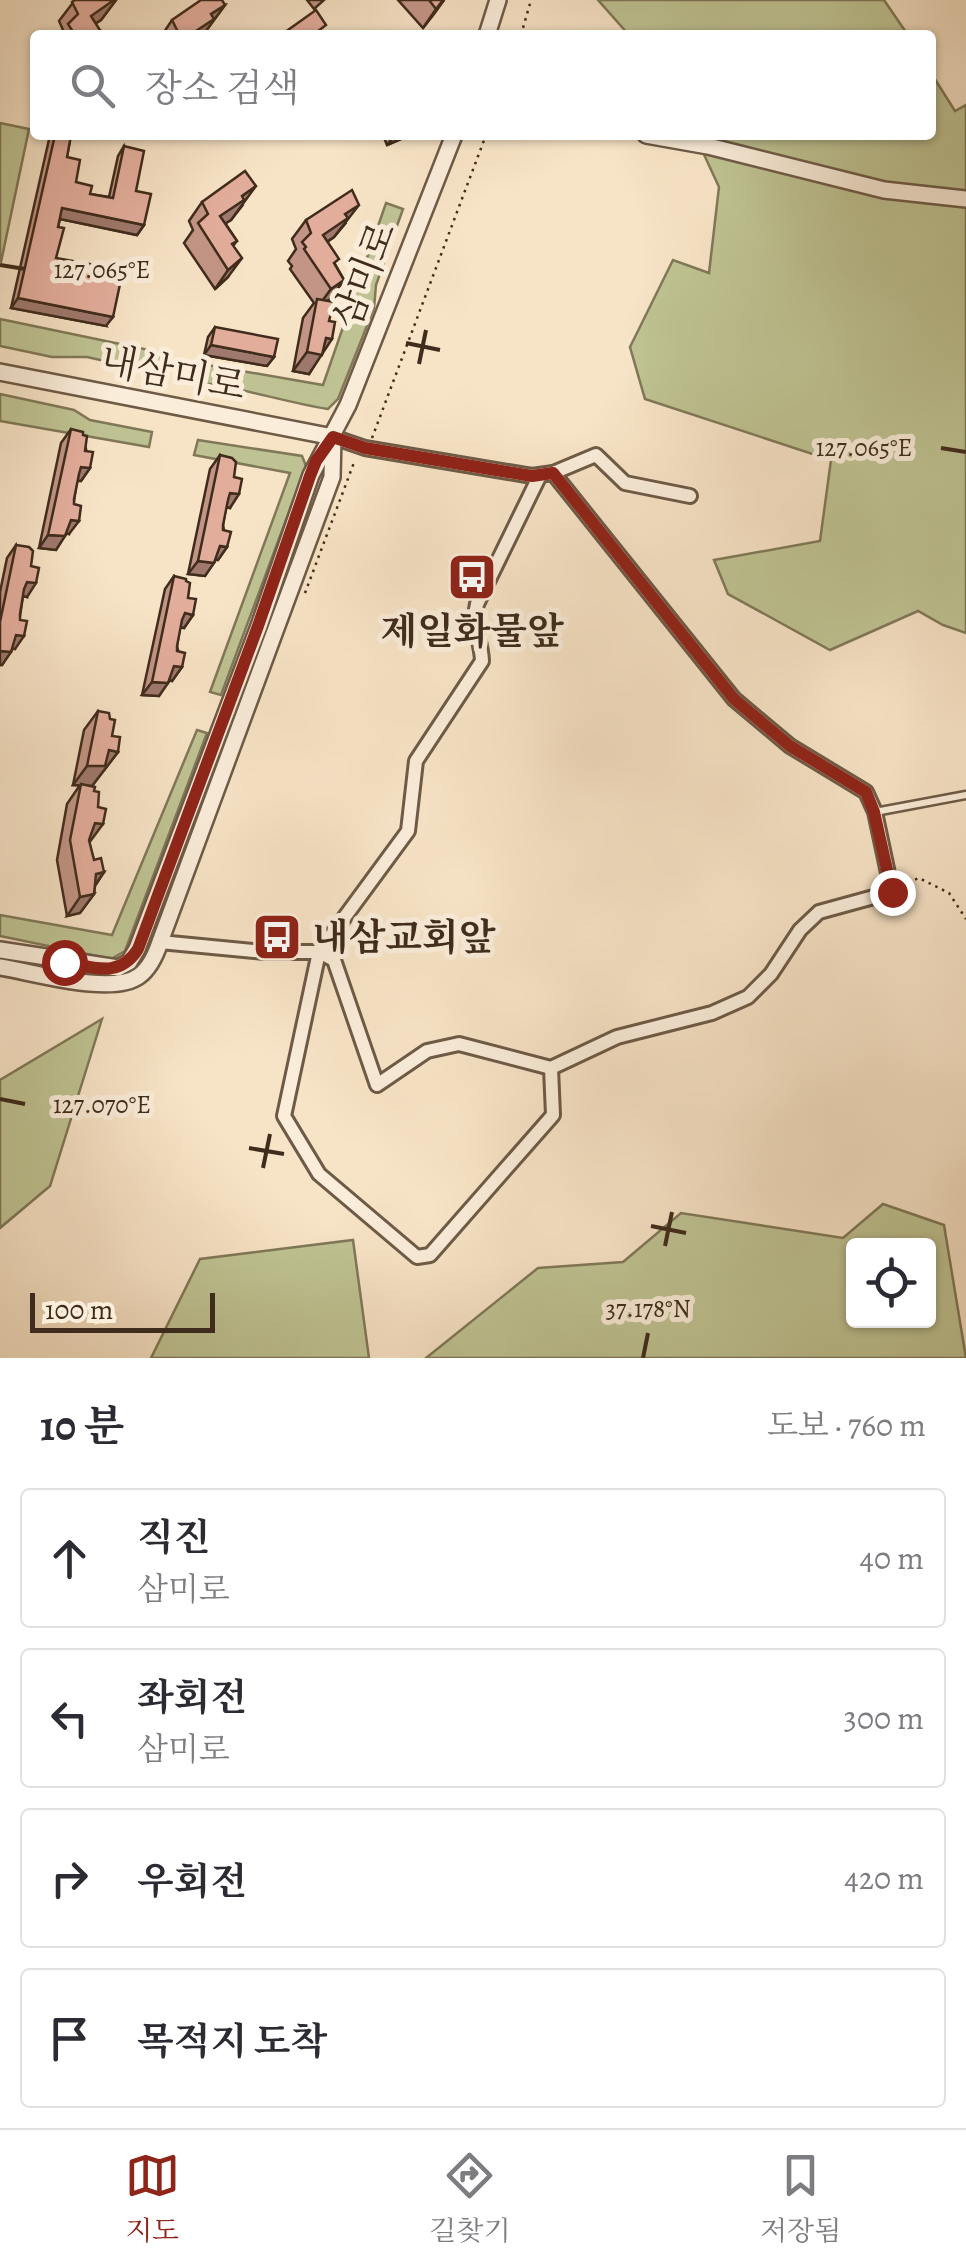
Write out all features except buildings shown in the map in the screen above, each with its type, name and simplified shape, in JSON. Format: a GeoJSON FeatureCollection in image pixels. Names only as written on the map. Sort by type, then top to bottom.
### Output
{"type":"FeatureCollection","features":[{"type":"Feature","properties":{"kind":"street"},"geometry":{"type":"LineString","coordinates":[[489,30],[498,0]]}},
{"type":"Feature","properties":{"kind":"street","name":"삼미로"},"geometry":{"type":"LineString","coordinates":[[0,950],[102,968],[118,968],[130,962],[182,834],[310,476],[348,406],[452,140]]}},
{"type":"Feature","properties":{"kind":"street"},"geometry":{"type":"LineString","coordinates":[[674,140],[884,190],[966,199]]}},
{"type":"Feature","properties":{"kind":"street","name":"내삼미로"},"geometry":{"type":"LineString","coordinates":[[0,372],[333,437]]}},
{"type":"Feature","properties":{"kind":"street"},"geometry":{"type":"LineString","coordinates":[[333,437],[365,448],[546,474],[596,455],[625,483],[690,496]]}},
{"type":"Feature","properties":{"kind":"street","name":"삼미로"},"geometry":{"type":"LineString","coordinates":[[0,966],[105,985],[138,978],[148,967],[332,477],[333,437]]}},
{"type":"Feature","properties":{"kind":"street"},"geometry":{"type":"LineString","coordinates":[[160,942],[264,952],[319,952],[334,960],[377,1086],[427,1051],[459,1044],[551,1068],[618,1037],[712,1013],[748,997],[771,974],[800,930],[818,912],[892,892],[866,792],[790,746],[734,699],[546,474]]}},
{"type":"Feature","properties":{"kind":"street"},"geometry":{"type":"LineString","coordinates":[[546,474],[477,604],[472,622],[482,643],[482,662],[416,761],[408,831],[319,952],[284,1116],[319,1174],[417,1257],[430,1255],[554,1115],[551,1068]]}},
{"type":"Feature","properties":{"kind":"lane"},"geometry":{"type":"LineString","coordinates":[[874,812],[966,795]]}},
{"type":"Feature","properties":{"kind":"path"},"geometry":{"type":"LineString","coordinates":[[523,30],[532,0]]}},
{"type":"Feature","properties":{"kind":"path"},"geometry":{"type":"LineString","coordinates":[[892,892],[919,878],[949,894],[966,919]]}},
{"type":"Feature","properties":{"kind":"green space"},"geometry":{"type":"Polygon","coordinates":[[[598,0],[884,0],[905,30],[625,30],[598,0]]]}},
{"type":"Feature","properties":{"kind":"green space"},"geometry":{"type":"Polygon","coordinates":[[[936,81],[955,111],[966,105],[966,633],[918,611],[830,650],[728,594],[714,560],[820,541],[831,460],[645,399],[630,347],[673,260],[709,273],[719,187],[697,140],[936,140],[936,81]]]}},
{"type":"Feature","properties":{"kind":"green space"},"geometry":{"type":"Polygon","coordinates":[[[0,123],[29,129],[1,262],[0,262],[0,123]]]}},
{"type":"Feature","properties":{"kind":"green space"},"geometry":{"type":"Polygon","coordinates":[[[386,203],[403,209],[376,285],[374,308],[338,399],[328,409],[203,383],[207,365],[323,385],[386,203]]]}},
{"type":"Feature","properties":{"kind":"green space"},"geometry":{"type":"Polygon","coordinates":[[[0,319],[168,354],[163,374],[87,357],[52,357],[0,346],[0,319]]]}},
{"type":"Feature","properties":{"kind":"green space"},"geometry":{"type":"Polygon","coordinates":[[[0,394],[74,410],[90,420],[152,432],[149,447],[0,421],[0,394]]]}},
{"type":"Feature","properties":{"kind":"green space"},"geometry":{"type":"Polygon","coordinates":[[[198,440],[302,456],[306,466],[221,695],[210,692],[290,473],[194,455],[198,440]]]}},
{"type":"Feature","properties":{"kind":"green space"},"geometry":{"type":"Polygon","coordinates":[[[197,730],[207,733],[125,951],[111,959],[0,936],[0,915],[112,935],[197,730]]]}},
{"type":"Feature","properties":{"kind":"green space"},"geometry":{"type":"Polygon","coordinates":[[[102,1019],[50,1186],[0,1228],[0,1080],[102,1019]]]}},
{"type":"Feature","properties":{"kind":"green space"},"geometry":{"type":"Polygon","coordinates":[[[883,1204],[944,1225],[966,1358],[426,1358],[538,1268],[623,1262],[681,1213],[843,1238],[883,1204]]]}},
{"type":"Feature","properties":{"kind":"green space"},"geometry":{"type":"Polygon","coordinates":[[[353,1240],[369,1358],[151,1358],[200,1259],[353,1240]]]}},
{"type":"Feature","properties":{"kind":"place","name":"제일화물앞"},"geometry":{"type":"Point","coordinates":[472,577]}},
{"type":"Feature","properties":{"kind":"place","name":"내삼교회앞"},"geometry":{"type":"Point","coordinates":[277,937]}},
{"type":"Feature","properties":{"kind":"route"},"geometry":{"type":"LineString","coordinates":[[64,962],[118,968],[130,962],[138,949],[310,476],[333,437],[365,448],[532,476],[553,473],[646,594],[734,699],[790,746],[866,792],[892,892]]}}]}
